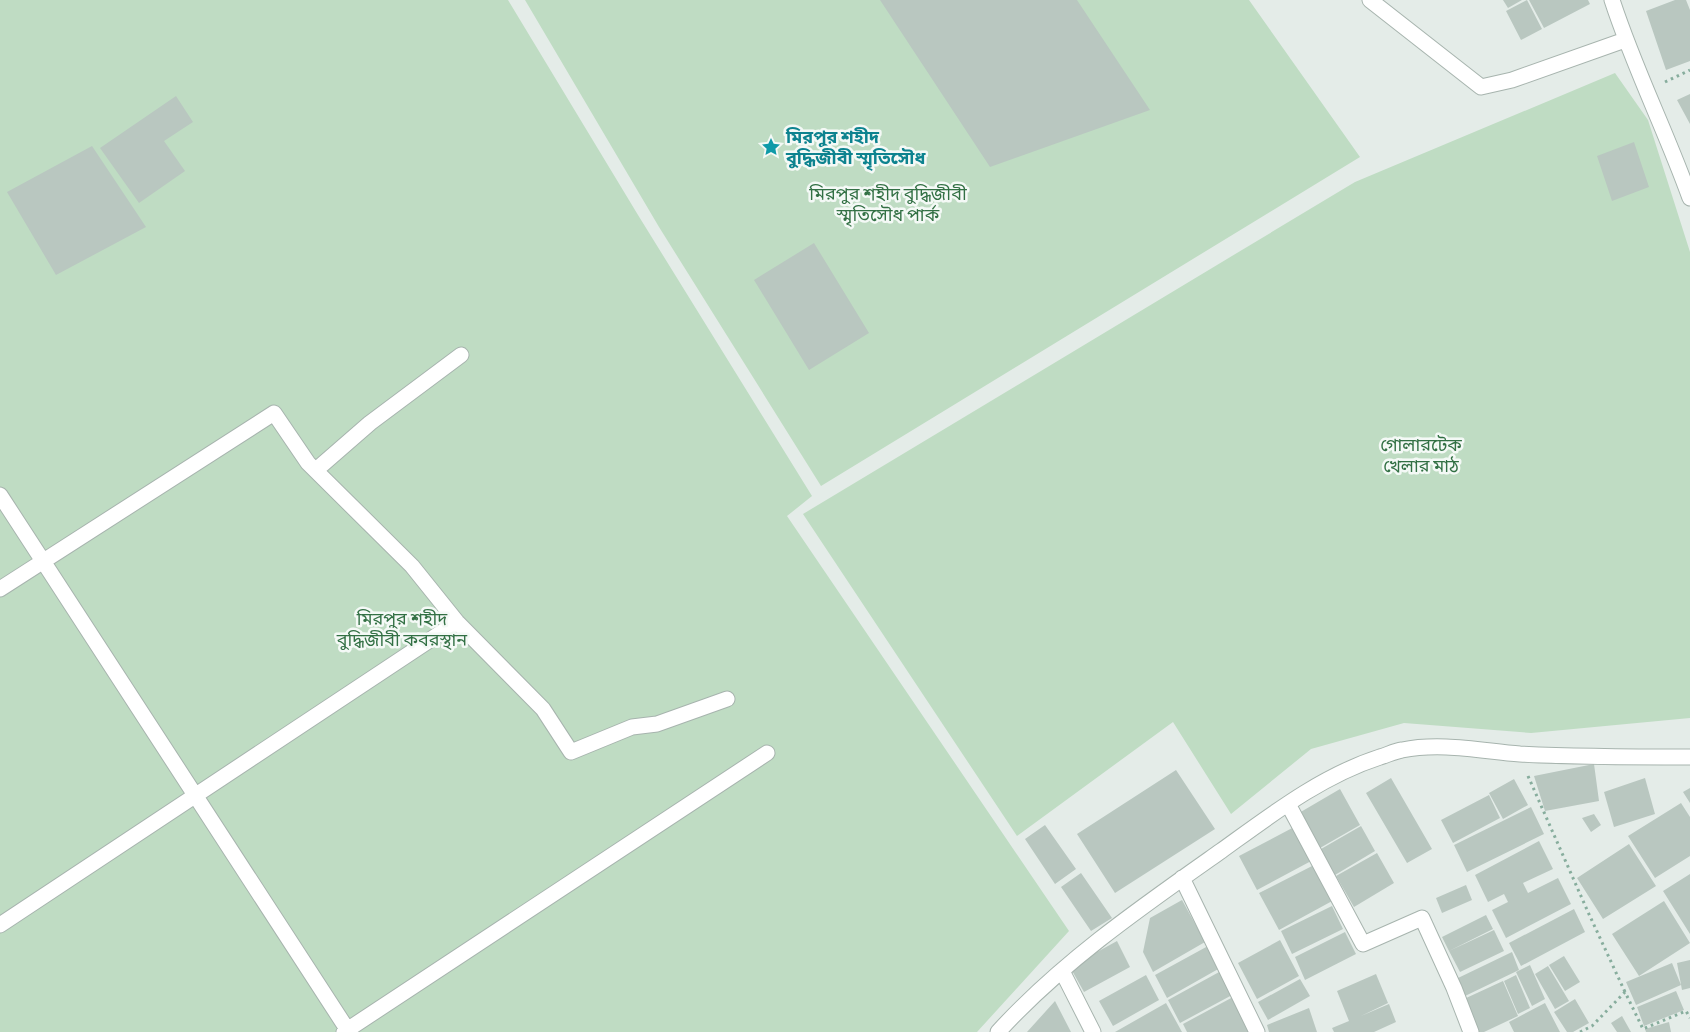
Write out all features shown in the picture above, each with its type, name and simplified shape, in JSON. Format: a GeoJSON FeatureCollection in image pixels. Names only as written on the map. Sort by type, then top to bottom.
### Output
{"type":"FeatureCollection","features":[{"type":"Feature","properties":{"kind":"street"},"geometry":{"type":"LineString","coordinates":[[1370,0],[1481,87],[1512,80],[1625,40]]}},
{"type":"Feature","properties":{"kind":"street"},"geometry":{"type":"LineString","coordinates":[[1612,0],[1625,40],[1678,164],[1690,198]]}},
{"type":"Feature","properties":{"kind":"street"},"geometry":{"type":"LineString","coordinates":[[316,470],[370,423],[461,355]]}},
{"type":"Feature","properties":{"kind":"street"},"geometry":{"type":"LineString","coordinates":[[0,589],[274,413],[308,463],[412,566],[457,622],[543,709],[571,752],[632,727],[657,724],[727,699]]}},
{"type":"Feature","properties":{"kind":"street"},"geometry":{"type":"LineString","coordinates":[[0,495],[347,1031],[767,753]]}},
{"type":"Feature","properties":{"kind":"street"},"geometry":{"type":"LineString","coordinates":[[0,925],[457,622]]}},
{"type":"Feature","properties":{"kind":"street"},"geometry":{"type":"LineString","coordinates":[[998,1032],[1021,1007],[1062,971],[1135,912],[1288,804],[1331,777],[1358,764],[1402,750],[1438,747],[1519,754],[1590,757],[1690,757]]}},
{"type":"Feature","properties":{"kind":"street"},"geometry":{"type":"LineString","coordinates":[[1288,804],[1362,944],[1422,918],[1454,988],[1471,1032]]}},
{"type":"Feature","properties":{"kind":"street"},"geometry":{"type":"LineString","coordinates":[[1182,878],[1257,1032]]}},
{"type":"Feature","properties":{"kind":"street"},"geometry":{"type":"LineString","coordinates":[[1062,971],[1093,1032]]}},
{"type":"Feature","properties":{"kind":"path"},"geometry":{"type":"LineString","coordinates":[[1519,754],[1588,912],[1643,1029],[1686,1011],[1690,1018]]}},
{"type":"Feature","properties":{"kind":"path"},"geometry":{"type":"LineString","coordinates":[[1580,1032],[1592,1026],[1625,992]]}},
{"type":"Feature","properties":{"kind":"green space","name":"মিরপুর শহীদ বুদ্ধিজীবী কবরস্থান"},"geometry":{"type":"Polygon","coordinates":[[[0,0],[508,0],[638,215],[812,496],[787,516],[1069,931],[977,1032],[0,1032],[0,0]]]}},
{"type":"Feature","properties":{"kind":"green space","name":"মিরপুর শহীদ বুদ্ধিজীবী স্মৃতিসৌধ পার্ক"},"geometry":{"type":"Polygon","coordinates":[[[525,0],[1249,0],[1360,157],[821,486],[659,227],[525,0]]]}},
{"type":"Feature","properties":{"kind":"green space","name":"গোলারটেক খেলার মাঠ"},"geometry":{"type":"Polygon","coordinates":[[[1615,73],[1648,120],[1690,252],[1690,718],[1531,733],[1404,723],[1311,749],[1231,814],[1173,722],[1017,836],[803,514],[1355,182],[1615,73]]]}},
{"type":"Feature","properties":{"kind":"building"},"geometry":{"type":"Polygon","coordinates":[[[880,0],[1077,0],[1150,110],[990,167],[880,0]]]}},
{"type":"Feature","properties":{"kind":"building"},"geometry":{"type":"Polygon","coordinates":[[[1503,0],[1522,0],[1508,8],[1503,0]]]}},
{"type":"Feature","properties":{"kind":"building"},"geometry":{"type":"Polygon","coordinates":[[[1527,0],[1542,29],[1521,40],[1506,11],[1527,0]]]}},
{"type":"Feature","properties":{"kind":"building"},"geometry":{"type":"Polygon","coordinates":[[[1529,0],[1588,0],[1590,4],[1544,28],[1529,0]]]}},
{"type":"Feature","properties":{"kind":"building"},"geometry":{"type":"Polygon","coordinates":[[[1675,0],[1686,0],[1690,10],[1690,61],[1666,70],[1646,11],[1675,0]]]}},
{"type":"Feature","properties":{"kind":"building"},"geometry":{"type":"Polygon","coordinates":[[[1690,94],[1690,124],[1677,100],[1690,94]]]}},
{"type":"Feature","properties":{"kind":"building"},"geometry":{"type":"Polygon","coordinates":[[[176,96],[193,122],[164,141],[185,171],[139,203],[100,148],[176,96]]]}},
{"type":"Feature","properties":{"kind":"building"},"geometry":{"type":"Polygon","coordinates":[[[1634,142],[1649,187],[1612,201],[1597,156],[1634,142]]]}},
{"type":"Feature","properties":{"kind":"building"},"geometry":{"type":"Polygon","coordinates":[[[92,146],[146,227],[56,275],[7,192],[92,146]]]}},
{"type":"Feature","properties":{"kind":"building"},"geometry":{"type":"Polygon","coordinates":[[[814,243],[869,333],[809,370],[754,280],[814,243]]]}},
{"type":"Feature","properties":{"kind":"building"},"geometry":{"type":"Polygon","coordinates":[[[1594,764],[1599,801],[1545,811],[1534,776],[1594,764]]]}},
{"type":"Feature","properties":{"kind":"building"},"geometry":{"type":"Polygon","coordinates":[[[1176,770],[1215,829],[1115,893],[1077,834],[1176,770]]]}},
{"type":"Feature","properties":{"kind":"building"},"geometry":{"type":"Polygon","coordinates":[[[1391,778],[1432,849],[1407,863],[1366,793],[1391,778]]]}},
{"type":"Feature","properties":{"kind":"building"},"geometry":{"type":"Polygon","coordinates":[[[1645,778],[1655,814],[1614,827],[1604,792],[1645,778]]]}},
{"type":"Feature","properties":{"kind":"building"},"geometry":{"type":"Polygon","coordinates":[[[1514,779],[1528,805],[1503,819],[1489,793],[1514,779]]]}},
{"type":"Feature","properties":{"kind":"building"},"geometry":{"type":"Polygon","coordinates":[[[1690,788],[1690,803],[1683,792],[1690,788]]]}},
{"type":"Feature","properties":{"kind":"building"},"geometry":{"type":"Polygon","coordinates":[[[1340,789],[1360,825],[1320,848],[1299,813],[1340,789]]]}},
{"type":"Feature","properties":{"kind":"building"},"geometry":{"type":"Polygon","coordinates":[[[1489,795],[1500,818],[1453,843],[1441,820],[1489,795]]]}},
{"type":"Feature","properties":{"kind":"building"},"geometry":{"type":"Polygon","coordinates":[[[1681,803],[1690,817],[1690,856],[1655,878],[1628,836],[1681,803]]]}},
{"type":"Feature","properties":{"kind":"building"},"geometry":{"type":"Polygon","coordinates":[[[1531,807],[1544,834],[1467,872],[1454,845],[1531,807]]]}},
{"type":"Feature","properties":{"kind":"building"},"geometry":{"type":"Polygon","coordinates":[[[1594,814],[1601,825],[1591,832],[1582,818],[1594,814]]]}},
{"type":"Feature","properties":{"kind":"building"},"geometry":{"type":"Polygon","coordinates":[[[1045,825],[1076,869],[1055,884],[1025,839],[1045,825]]]}},
{"type":"Feature","properties":{"kind":"building"},"geometry":{"type":"Polygon","coordinates":[[[1296,826],[1313,860],[1257,890],[1239,856],[1296,826]]]}},
{"type":"Feature","properties":{"kind":"building"},"geometry":{"type":"Polygon","coordinates":[[[1361,826],[1375,851],[1335,875],[1321,849],[1361,826]]]}},
{"type":"Feature","properties":{"kind":"building"},"geometry":{"type":"Polygon","coordinates":[[[1539,841],[1553,869],[1523,883],[1528,893],[1558,878],[1571,904],[1506,938],[1492,910],[1508,902],[1504,894],[1488,902],[1475,875],[1539,841]]]}},
{"type":"Feature","properties":{"kind":"building"},"geometry":{"type":"Polygon","coordinates":[[[1629,844],[1656,886],[1603,919],[1577,878],[1629,844]]]}},
{"type":"Feature","properties":{"kind":"building"},"geometry":{"type":"Polygon","coordinates":[[[1377,853],[1394,883],[1354,907],[1336,876],[1377,853]]]}},
{"type":"Feature","properties":{"kind":"building"},"geometry":{"type":"Polygon","coordinates":[[[1316,864],[1334,900],[1279,930],[1259,893],[1316,864]]]}},
{"type":"Feature","properties":{"kind":"building"},"geometry":{"type":"Polygon","coordinates":[[[1081,873],[1112,918],[1091,931],[1061,887],[1081,873]]]}},
{"type":"Feature","properties":{"kind":"building"},"geometry":{"type":"Polygon","coordinates":[[[1690,874],[1690,934],[1663,891],[1690,874]]]}},
{"type":"Feature","properties":{"kind":"building"},"geometry":{"type":"Polygon","coordinates":[[[1466,885],[1472,900],[1442,913],[1436,898],[1466,885]]]}},
{"type":"Feature","properties":{"kind":"building"},"geometry":{"type":"Polygon","coordinates":[[[1182,900],[1205,942],[1153,972],[1143,952],[1150,918],[1182,900]]]}},
{"type":"Feature","properties":{"kind":"building"},"geometry":{"type":"Polygon","coordinates":[[[1664,901],[1690,943],[1639,976],[1612,934],[1664,901]]]}},
{"type":"Feature","properties":{"kind":"building"},"geometry":{"type":"Polygon","coordinates":[[[1332,906],[1343,929],[1292,954],[1281,931],[1332,906]]]}},
{"type":"Feature","properties":{"kind":"building"},"geometry":{"type":"Polygon","coordinates":[[[1574,909],[1585,932],[1521,966],[1509,943],[1574,909]]]}},
{"type":"Feature","properties":{"kind":"building"},"geometry":{"type":"Polygon","coordinates":[[[1486,915],[1493,929],[1449,951],[1442,937],[1486,915]]]}},
{"type":"Feature","properties":{"kind":"building"},"geometry":{"type":"Polygon","coordinates":[[[1494,930],[1504,951],[1460,972],[1449,951],[1494,930]]]}},
{"type":"Feature","properties":{"kind":"building"},"geometry":{"type":"Polygon","coordinates":[[[1345,932],[1356,954],[1305,980],[1295,957],[1345,932]]]}},
{"type":"Feature","properties":{"kind":"building"},"geometry":{"type":"Polygon","coordinates":[[[1280,940],[1299,976],[1257,999],[1238,963],[1280,940]]]}},
{"type":"Feature","properties":{"kind":"building"},"geometry":{"type":"Polygon","coordinates":[[[1117,941],[1130,967],[1084,992],[1070,967],[1117,941]]]}},
{"type":"Feature","properties":{"kind":"building"},"geometry":{"type":"Polygon","coordinates":[[[1208,946],[1220,968],[1167,998],[1155,975],[1208,946]]]}},
{"type":"Feature","properties":{"kind":"building"},"geometry":{"type":"Polygon","coordinates":[[[1512,952],[1519,970],[1465,996],[1458,978],[1512,952]]]}},
{"type":"Feature","properties":{"kind":"building"},"geometry":{"type":"Polygon","coordinates":[[[1564,956],[1580,982],[1565,991],[1549,965],[1564,956]]]}},
{"type":"Feature","properties":{"kind":"building"},"geometry":{"type":"Polygon","coordinates":[[[1690,960],[1690,988],[1682,990],[1677,963],[1690,960]]]}},
{"type":"Feature","properties":{"kind":"building"},"geometry":{"type":"Polygon","coordinates":[[[1672,963],[1681,985],[1636,1005],[1626,982],[1672,963]]]}},
{"type":"Feature","properties":{"kind":"building"},"geometry":{"type":"Polygon","coordinates":[[[1530,965],[1545,999],[1532,1006],[1516,972],[1530,965]]]}},
{"type":"Feature","properties":{"kind":"building"},"geometry":{"type":"Polygon","coordinates":[[[1548,966],[1569,1001],[1555,1009],[1535,974],[1548,966]]]}},
{"type":"Feature","properties":{"kind":"building"},"geometry":{"type":"Polygon","coordinates":[[[1221,971],[1234,994],[1180,1023],[1168,1000],[1221,971]]]}},
{"type":"Feature","properties":{"kind":"building"},"geometry":{"type":"Polygon","coordinates":[[[1376,974],[1388,1003],[1361,1016],[1389,1004],[1396,1022],[1374,1032],[1334,1032],[1332,1028],[1349,1021],[1337,991],[1376,974]]]}},
{"type":"Feature","properties":{"kind":"building"},"geometry":{"type":"Polygon","coordinates":[[[1146,975],[1159,1000],[1113,1026],[1099,1001],[1146,975]]]}},
{"type":"Feature","properties":{"kind":"building"},"geometry":{"type":"Polygon","coordinates":[[[1516,975],[1530,1008],[1518,1014],[1504,981],[1516,975]]]}},
{"type":"Feature","properties":{"kind":"building"},"geometry":{"type":"Polygon","coordinates":[[[1300,979],[1310,996],[1268,1020],[1258,1002],[1300,979]]]}},
{"type":"Feature","properties":{"kind":"building"},"geometry":{"type":"Polygon","coordinates":[[[1503,981],[1518,1016],[1484,1032],[1478,1032],[1464,999],[1503,981]]]}},
{"type":"Feature","properties":{"kind":"building"},"geometry":{"type":"Polygon","coordinates":[[[1676,991],[1684,1010],[1644,1026],[1637,1007],[1676,991]]]}},
{"type":"Feature","properties":{"kind":"building"},"geometry":{"type":"Polygon","coordinates":[[[1233,997],[1251,1032],[1187,1032],[1183,1024],[1233,997]]]}},
{"type":"Feature","properties":{"kind":"building"},"geometry":{"type":"Polygon","coordinates":[[[1575,999],[1589,1023],[1573,1032],[1567,1032],[1554,1012],[1575,999]]]}},
{"type":"Feature","properties":{"kind":"building"},"geometry":{"type":"Polygon","coordinates":[[[1055,1001],[1071,1032],[1027,1032],[1055,1001]]]}},
{"type":"Feature","properties":{"kind":"building"},"geometry":{"type":"Polygon","coordinates":[[[1166,1003],[1182,1032],[1115,1032],[1166,1003]]]}},
{"type":"Feature","properties":{"kind":"building"},"geometry":{"type":"Polygon","coordinates":[[[1545,1003],[1560,1032],[1514,1032],[1509,1022],[1545,1003]]]}},
{"type":"Feature","properties":{"kind":"building"},"geometry":{"type":"Polygon","coordinates":[[[1309,1008],[1317,1032],[1269,1032],[1267,1025],[1309,1008]]]}},
{"type":"Feature","properties":{"kind":"building"},"geometry":{"type":"Polygon","coordinates":[[[1622,1016],[1631,1032],[1617,1032],[1611,1023],[1622,1016]]]}},
{"type":"Feature","properties":{"kind":"building"},"geometry":{"type":"Polygon","coordinates":[[[1669,1022],[1671,1032],[1646,1032],[1645,1029],[1669,1022]]]}},
{"type":"Feature","properties":{"kind":"place","name":"মিরপুর শহীদ বুদ্ধিজীবী স্মৃতিসৌধ"},"geometry":{"type":"Point","coordinates":[771,147]}}]}
